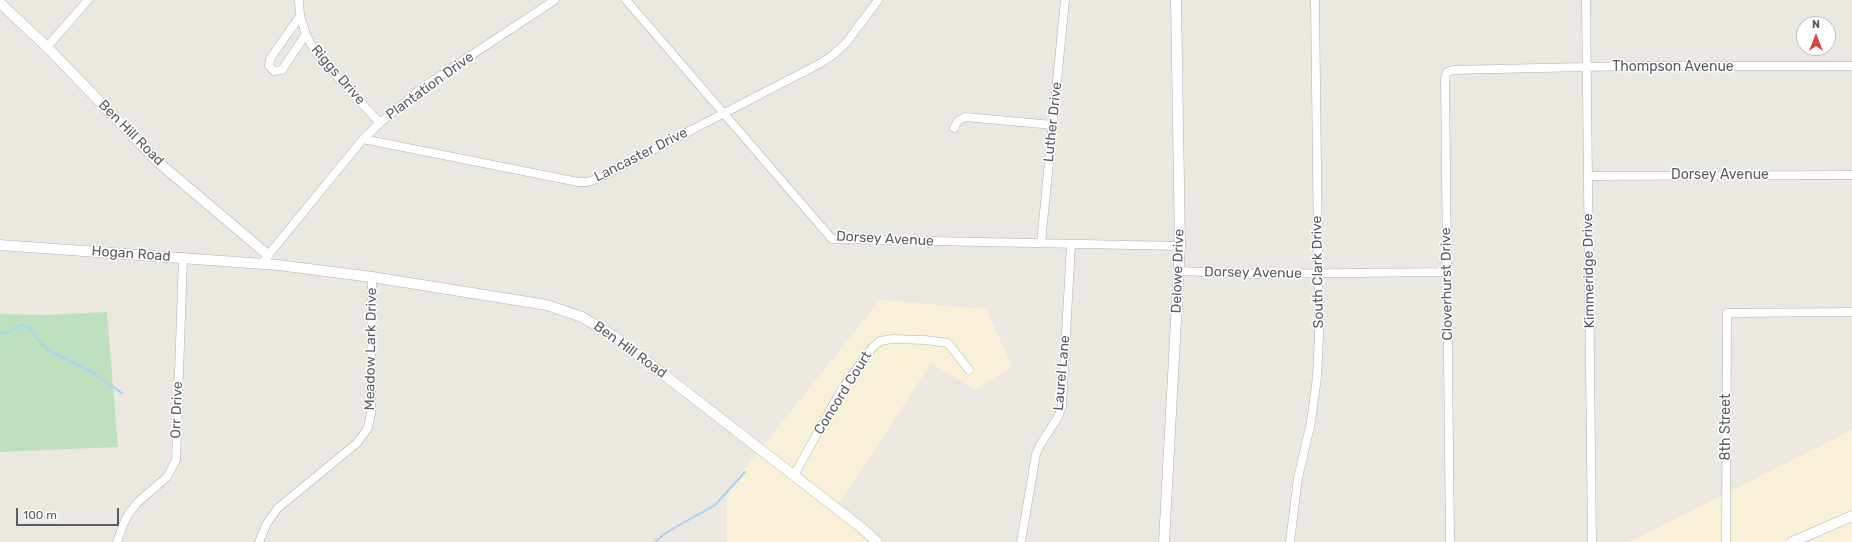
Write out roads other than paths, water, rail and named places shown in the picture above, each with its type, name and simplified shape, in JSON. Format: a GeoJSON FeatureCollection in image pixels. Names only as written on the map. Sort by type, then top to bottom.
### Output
{"type":"FeatureCollection","features":[{"type":"Feature","properties":{"kind":"street"},"geometry":{"type":"LineString","coordinates":[[47,47],[88,0]]}},
{"type":"Feature","properties":{"kind":"street","name":"Riggs Drive"},"geometry":{"type":"LineString","coordinates":[[299,0],[300,16],[306,34],[320,58],[380,123]]}},
{"type":"Feature","properties":{"kind":"street","name":"Plantation Drive"},"geometry":{"type":"LineString","coordinates":[[261,264],[363,139],[380,123],[423,87],[555,0]]}},
{"type":"Feature","properties":{"kind":"street","name":"Dorsey Avenue"},"geometry":{"type":"LineString","coordinates":[[626,0],[832,239],[1180,246]]}},
{"type":"Feature","properties":{"kind":"street","name":"Lancaster Drive"},"geometry":{"type":"LineString","coordinates":[[363,139],[578,182],[588,182],[597,179],[833,56],[846,42],[878,0]]}},
{"type":"Feature","properties":{"kind":"street","name":"Luther Drive"},"geometry":{"type":"LineString","coordinates":[[1041,244],[1065,0]]}},
{"type":"Feature","properties":{"kind":"street","name":"Delowe Drive"},"geometry":{"type":"LineString","coordinates":[[1164,542],[1180,246],[1176,0]]}},
{"type":"Feature","properties":{"kind":"street","name":"South Clark Drive"},"geometry":{"type":"LineString","coordinates":[[1290,542],[1295,500],[1310,422],[1316,377],[1319,336],[1315,0]]}},
{"type":"Feature","properties":{"kind":"street","name":"Kimmeridge Drive"},"geometry":{"type":"LineString","coordinates":[[1586,0],[1592,542]]}},
{"type":"Feature","properties":{"kind":"street","name":"Ben Hill Road"},"geometry":{"type":"LineString","coordinates":[[0,3],[47,47],[158,162],[268,255]]}},
{"type":"Feature","properties":{"kind":"street"},"geometry":{"type":"LineString","coordinates":[[300,16],[270,59],[269,66],[274,71],[282,70],[306,34]]}},
{"type":"Feature","properties":{"kind":"street","name":"Thompson Avenue"},"geometry":{"type":"LineString","coordinates":[[1493,69],[1586,67],[1852,66]]}},
{"type":"Feature","properties":{"kind":"street","name":"Cloverhurst Drive"},"geometry":{"type":"LineString","coordinates":[[1450,542],[1445,78],[1448,72],[1453,70],[1493,69]]}},
{"type":"Feature","properties":{"kind":"street"},"geometry":{"type":"LineString","coordinates":[[954,128],[958,120],[965,117],[1053,125]]}},
{"type":"Feature","properties":{"kind":"street","name":"Dorsey Avenue"},"geometry":{"type":"LineString","coordinates":[[1588,176],[1852,175]]}},
{"type":"Feature","properties":{"kind":"street","name":"Laurel Lane"},"geometry":{"type":"LineString","coordinates":[[1021,542],[1036,454],[1058,417],[1062,406],[1070,244]]}},
{"type":"Feature","properties":{"kind":"street","name":"Hogan Road"},"geometry":{"type":"LineString","coordinates":[[0,245],[261,264]]}},
{"type":"Feature","properties":{"kind":"street","name":"Orr Drive"},"geometry":{"type":"LineString","coordinates":[[118,542],[122,525],[129,513],[138,502],[167,477],[176,460],[182,258]]}},
{"type":"Feature","properties":{"kind":"street","name":"Ben Hill Road"},"geometry":{"type":"LineString","coordinates":[[261,264],[372,277],[547,305],[582,317],[614,336],[863,529],[877,542]]}},
{"type":"Feature","properties":{"kind":"street","name":"Dorsey Avenue"},"geometry":{"type":"LineString","coordinates":[[1179,271],[1254,274],[1447,272]]}},
{"type":"Feature","properties":{"kind":"street","name":"Meadow Lark Drive"},"geometry":{"type":"LineString","coordinates":[[259,542],[267,523],[278,508],[357,443],[368,428],[371,413],[372,277]]}},
{"type":"Feature","properties":{"kind":"street","name":"8th Street"},"geometry":{"type":"LineString","coordinates":[[1726,542],[1727,313],[1852,312]]}},
{"type":"Feature","properties":{"kind":"street","name":"Concord Court"},"geometry":{"type":"LineString","coordinates":[[794,475],[842,389],[872,348],[880,341],[899,339],[948,342],[969,370]]}},
{"type":"Feature","properties":{"kind":"street"},"geometry":{"type":"LineString","coordinates":[[1792,542],[1852,516]]}},
{"type":"Feature","properties":{"kind":"waterway"},"geometry":{"type":"LineString","coordinates":[[0,334],[9,332],[21,325],[30,328],[37,339],[48,350],[90,371],[122,393]]}},
{"type":"Feature","properties":{"kind":"waterway"},"geometry":{"type":"LineString","coordinates":[[655,542],[667,532],[715,505],[745,472]]}}]}
